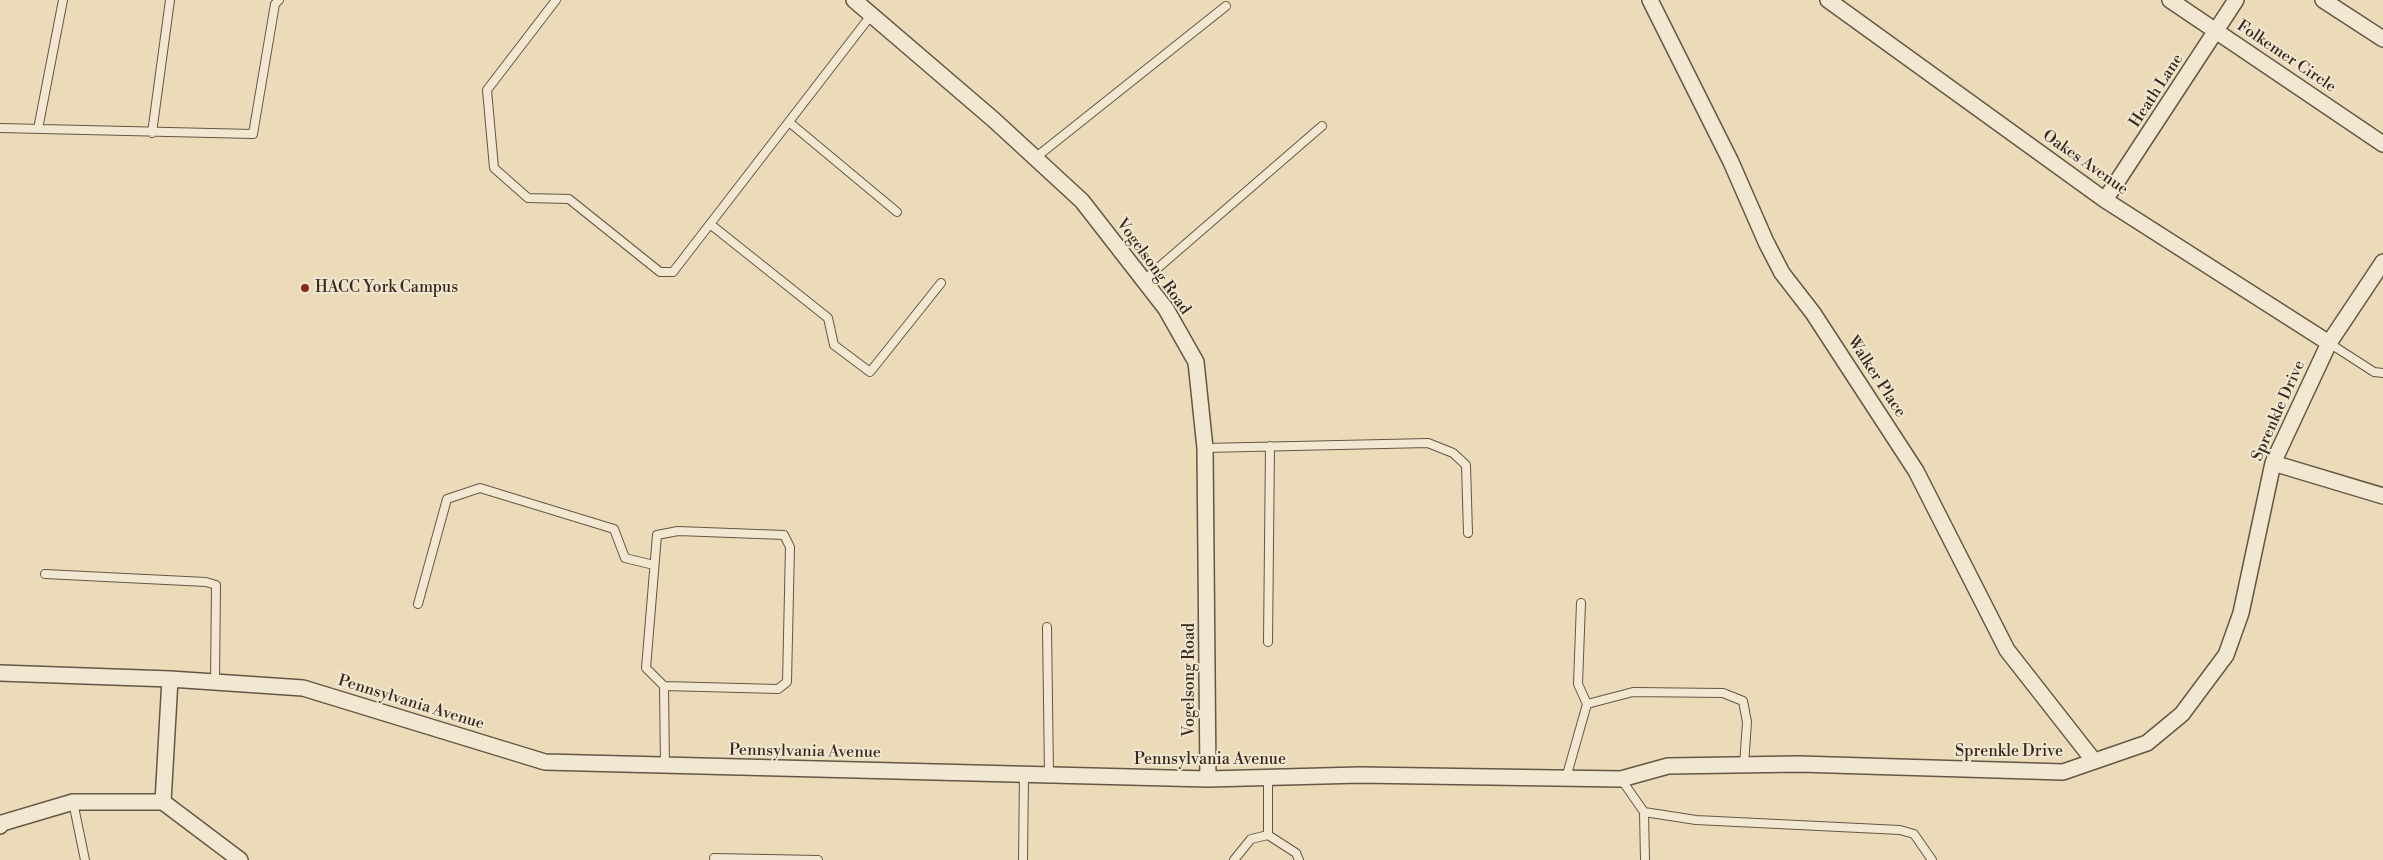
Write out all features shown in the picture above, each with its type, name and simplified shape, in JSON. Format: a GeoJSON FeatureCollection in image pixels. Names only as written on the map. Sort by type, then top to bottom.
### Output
{"type":"FeatureCollection","features":[{"type":"Feature","properties":{"kind":"street","name":"Vogelsong Road"},"geometry":{"type":"LineString","coordinates":[[854,0],[1082,201],[1166,309],[1196,362],[1205,448],[1208,779]]}},
{"type":"Feature","properties":{"kind":"street","name":"Walker Place"},"geometry":{"type":"LineString","coordinates":[[1650,0],[1731,162],[1766,242],[1782,273],[1813,313],[1916,471],[2007,650],[2094,761]]}},
{"type":"Feature","properties":{"kind":"street","name":"Oakes Avenue"},"geometry":{"type":"LineString","coordinates":[[1828,0],[2106,200],[2329,343]]}},
{"type":"Feature","properties":{"kind":"street","name":"Folkemer Circle"},"geometry":{"type":"LineString","coordinates":[[2170,0],[2383,144]]}},
{"type":"Feature","properties":{"kind":"street","name":"Heath Lane"},"geometry":{"type":"LineString","coordinates":[[2106,200],[2236,0]]}},
{"type":"Feature","properties":{"kind":"street"},"geometry":{"type":"LineString","coordinates":[[2323,0],[2383,39]]}},
{"type":"Feature","properties":{"kind":"street","name":"Sprenkle Drive"},"geometry":{"type":"LineString","coordinates":[[1621,779],[1668,766],[1799,764],[2063,772],[2147,743],[2182,714],[2226,655],[2241,613],[2273,463],[2329,343],[2383,262]]}},
{"type":"Feature","properties":{"kind":"street"},"geometry":{"type":"LineString","coordinates":[[2273,463],[2383,496]]}},
{"type":"Feature","properties":{"kind":"street","name":"Pennsylvania Avenue"},"geometry":{"type":"LineString","coordinates":[[0,673],[170,679],[303,688],[545,762],[665,767],[1208,779],[1268,779],[1360,775],[1621,779]]}},
{"type":"Feature","properties":{"kind":"street"},"geometry":{"type":"LineString","coordinates":[[163,802],[170,679]]}},
{"type":"Feature","properties":{"kind":"street"},"geometry":{"type":"LineString","coordinates":[[0,826],[2,823],[73,802],[163,802],[240,860]]}},
{"type":"Feature","properties":{"kind":"lane"},"geometry":{"type":"LineString","coordinates":[[38,129],[63,0]]}},
{"type":"Feature","properties":{"kind":"lane"},"geometry":{"type":"LineString","coordinates":[[152,133],[170,0]]}},
{"type":"Feature","properties":{"kind":"lane"},"geometry":{"type":"LineString","coordinates":[[0,128],[253,134],[275,4],[279,0]]}},
{"type":"Feature","properties":{"kind":"lane"},"geometry":{"type":"LineString","coordinates":[[556,0],[487,90],[494,168],[528,198],[568,199],[660,272],[673,272],[872,14]]}},
{"type":"Feature","properties":{"kind":"lane"},"geometry":{"type":"LineString","coordinates":[[1035,158],[1226,6]]}},
{"type":"Feature","properties":{"kind":"lane"},"geometry":{"type":"LineString","coordinates":[[789,122],[897,212]]}},
{"type":"Feature","properties":{"kind":"lane"},"geometry":{"type":"LineString","coordinates":[[1144,280],[1322,126]]}},
{"type":"Feature","properties":{"kind":"lane"},"geometry":{"type":"LineString","coordinates":[[710,224],[828,318],[834,344],[870,372],[941,283]]}},
{"type":"Feature","properties":{"kind":"lane"},"geometry":{"type":"LineString","coordinates":[[2329,343],[2374,372],[2383,373]]}},
{"type":"Feature","properties":{"kind":"lane"},"geometry":{"type":"LineString","coordinates":[[1205,448],[1428,443],[1453,453],[1466,465],[1468,533]]}},
{"type":"Feature","properties":{"kind":"lane"},"geometry":{"type":"LineString","coordinates":[[1268,642],[1270,446]]}},
{"type":"Feature","properties":{"kind":"lane"},"geometry":{"type":"LineString","coordinates":[[418,604],[447,499],[480,488],[614,528],[625,558],[654,565]]}},
{"type":"Feature","properties":{"kind":"lane"},"geometry":{"type":"LineString","coordinates":[[678,531],[784,535],[790,547],[787,682],[778,689],[664,686],[646,668],[656,535],[678,531]]}},
{"type":"Feature","properties":{"kind":"lane"},"geometry":{"type":"LineString","coordinates":[[45,574],[206,582],[216,585],[215,682]]}},
{"type":"Feature","properties":{"kind":"lane"},"geometry":{"type":"LineString","coordinates":[[1566,778],[1587,704],[1578,684],[1581,603]]}},
{"type":"Feature","properties":{"kind":"lane"},"geometry":{"type":"LineString","coordinates":[[1047,627],[1049,775]]}},
{"type":"Feature","properties":{"kind":"lane"},"geometry":{"type":"LineString","coordinates":[[664,686],[665,767]]}},
{"type":"Feature","properties":{"kind":"lane"},"geometry":{"type":"LineString","coordinates":[[1587,704],[1633,692],[1723,693],[1737,698],[1743,701],[1747,722],[1744,765]]}},
{"type":"Feature","properties":{"kind":"lane"},"geometry":{"type":"LineString","coordinates":[[1023,860],[1024,775]]}},
{"type":"Feature","properties":{"kind":"lane"},"geometry":{"type":"LineString","coordinates":[[1268,779],[1268,835]]}},
{"type":"Feature","properties":{"kind":"lane"},"geometry":{"type":"LineString","coordinates":[[1621,779],[1644,812],[1645,860]]}},
{"type":"Feature","properties":{"kind":"lane"},"geometry":{"type":"LineString","coordinates":[[73,802],[86,860]]}},
{"type":"Feature","properties":{"kind":"lane"},"geometry":{"type":"LineString","coordinates":[[1644,812],[1696,820],[1900,830],[1914,834],[1932,860]]}},
{"type":"Feature","properties":{"kind":"lane"},"geometry":{"type":"LineString","coordinates":[[1234,860],[1251,839],[1268,835],[1296,853],[1299,860]]}},
{"type":"Feature","properties":{"kind":"lane"},"geometry":{"type":"LineString","coordinates":[[714,858],[818,860]]}},
{"type":"Feature","properties":{"kind":"place","name":"HACC York Campus"},"geometry":{"type":"Point","coordinates":[305,288]}}]}
